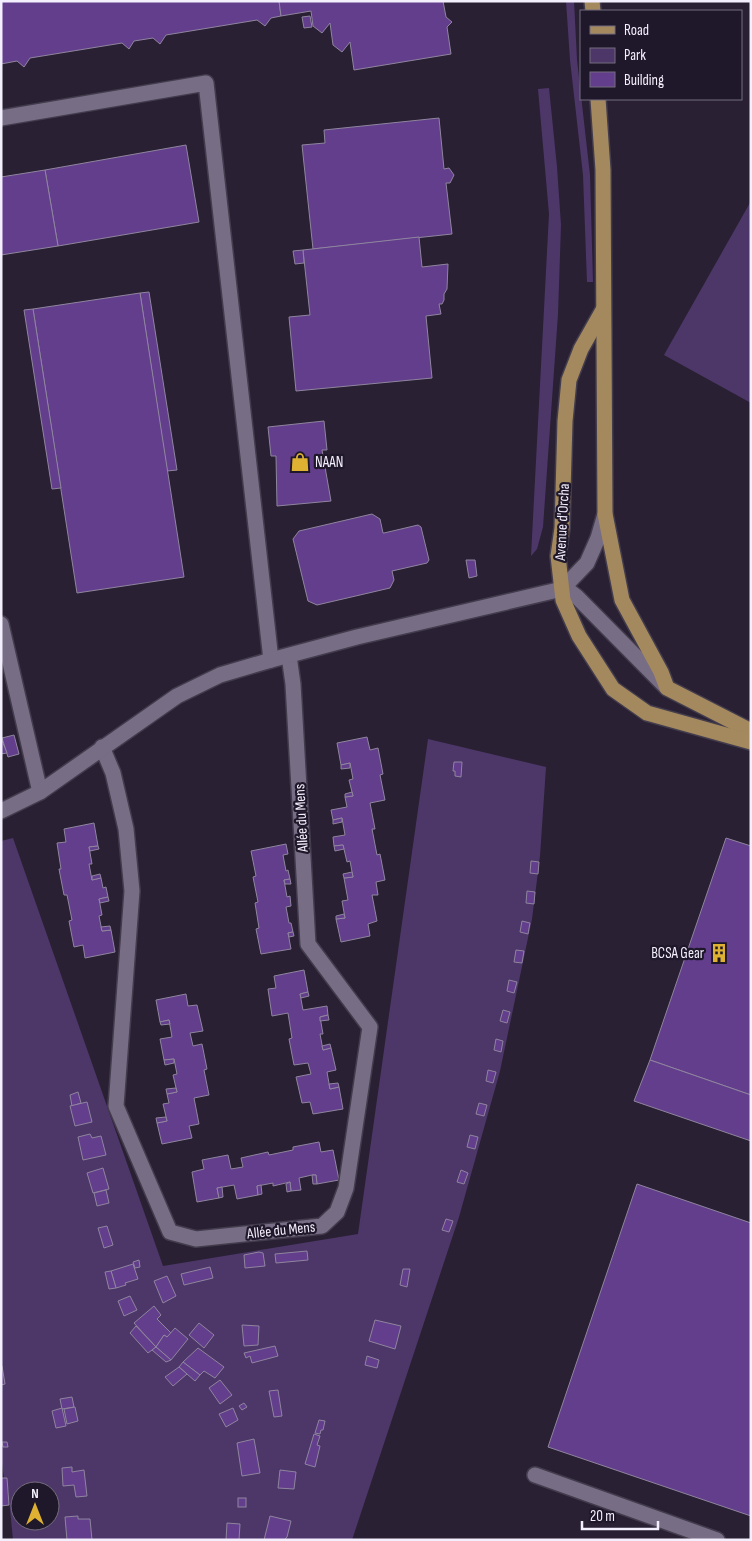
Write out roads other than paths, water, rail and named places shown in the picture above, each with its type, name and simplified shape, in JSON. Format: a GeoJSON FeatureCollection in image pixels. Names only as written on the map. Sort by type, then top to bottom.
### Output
{"type":"FeatureCollection","features":[{"type":"Feature","properties":{"kind":"main road"},"geometry":{"type":"LineString","coordinates":[[598,100],[603,170],[604,514],[622,600],[661,672],[667,688],[751,731]]}},
{"type":"Feature","properties":{"kind":"main road","name":"Avenue d'Orcha"},"geometry":{"type":"LineString","coordinates":[[604,309],[581,349],[569,380],[562,528],[558,556],[563,600],[579,636],[613,689],[647,713],[751,742]]}},
{"type":"Feature","properties":{"kind":"street"},"geometry":{"type":"LineString","coordinates":[[1,118],[206,83],[270,660]]}},
{"type":"Feature","properties":{"kind":"street"},"geometry":{"type":"LineString","coordinates":[[562,589],[587,563],[598,538],[604,514]]}},
{"type":"Feature","properties":{"kind":"street"},"geometry":{"type":"LineString","coordinates":[[1,811],[40,792],[177,696],[220,675],[357,637],[562,589],[568,590],[577,597],[667,688]]}},
{"type":"Feature","properties":{"kind":"street"},"geometry":{"type":"LineString","coordinates":[[1,624],[40,792]]}},
{"type":"Feature","properties":{"kind":"street","name":"Allée du Mens"},"geometry":{"type":"LineString","coordinates":[[102,747],[113,773],[126,829],[132,891],[116,1106],[170,1232],[196,1239],[322,1226],[337,1212],[346,1188],[370,1027],[308,944],[293,684],[289,656]]}},
{"type":"Feature","properties":{"kind":"street"},"geometry":{"type":"LineString","coordinates":[[535,1475],[717,1540]]}},
{"type":"Feature","properties":{"kind":"place","name":"NAAN"},"geometry":{"type":"Point","coordinates":[300,462]}},
{"type":"Feature","properties":{"kind":"place","name":"BCSA Gear"},"geometry":{"type":"Point","coordinates":[719,953]}}]}
